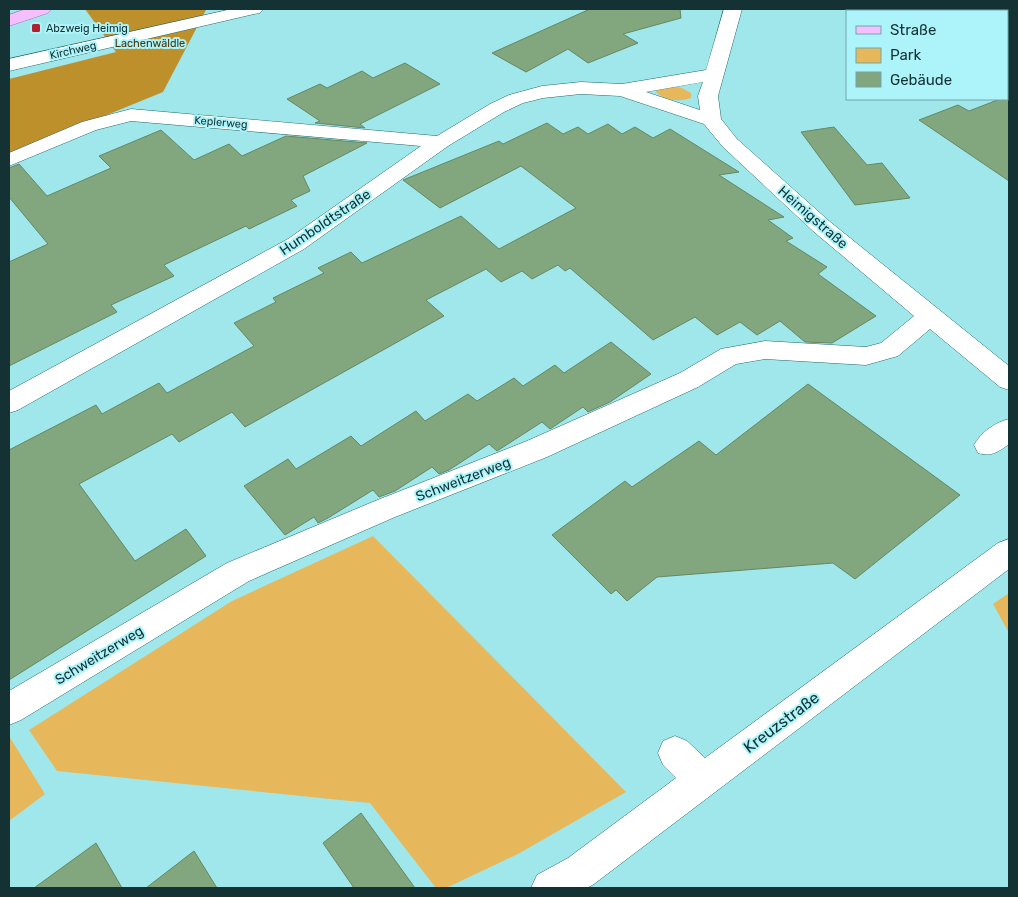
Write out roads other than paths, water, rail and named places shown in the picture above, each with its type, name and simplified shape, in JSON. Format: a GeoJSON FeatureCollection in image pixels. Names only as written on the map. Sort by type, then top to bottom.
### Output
{"type":"FeatureCollection","features":[{"type":"Feature","properties":{"kind":"main road"},"geometry":{"type":"LineString","coordinates":[[9,21],[42,9]]}},
{"type":"Feature","properties":{"kind":"street","name":"Kirchweg"},"geometry":{"type":"LineString","coordinates":[[9,65],[254,9]]}},
{"type":"Feature","properties":{"kind":"street"},"geometry":{"type":"LineString","coordinates":[[711,120],[708,96],[733,9]]}},
{"type":"Feature","properties":{"kind":"street","name":"Humboldtstraße"},"geometry":{"type":"LineString","coordinates":[[9,403],[296,244],[441,142],[497,108],[516,99],[542,92],[581,88],[622,90],[713,74]]}},
{"type":"Feature","properties":{"kind":"street","name":"Humboldtstraße"},"geometry":{"type":"LineString","coordinates":[[622,90],[711,120]]}},
{"type":"Feature","properties":{"kind":"street","name":"Keplerweg"},"geometry":{"type":"LineString","coordinates":[[9,160],[90,126],[131,115],[441,142]]}},
{"type":"Feature","properties":{"kind":"street","name":"Heimigstraße"},"geometry":{"type":"LineString","coordinates":[[711,120],[730,143],[820,226],[1009,380]]}},
{"type":"Feature","properties":{"kind":"street","name":"Schweitzerweg"},"geometry":{"type":"LineString","coordinates":[[9,709],[238,572],[385,509],[538,449],[689,380],[730,356],[765,350],[866,356],[889,350],[931,315]]}},
{"type":"Feature","properties":{"kind":"street","name":"Kreuzstraße"},"geometry":{"type":"LineString","coordinates":[[550,888],[581,871],[1009,552]]}},
{"type":"Feature","properties":{"kind":"street"},"geometry":{"type":"LineString","coordinates":[[675,753],[702,780]]}},
{"type":"Feature","properties":{"kind":"place","name":"Abzweig Heimig"},"geometry":{"type":"Point","coordinates":[36,28]}},
{"type":"Feature","properties":{"kind":"park label","name":"Lachenwäldle"},"geometry":{"type":"Point","coordinates":[150,43]}}]}
